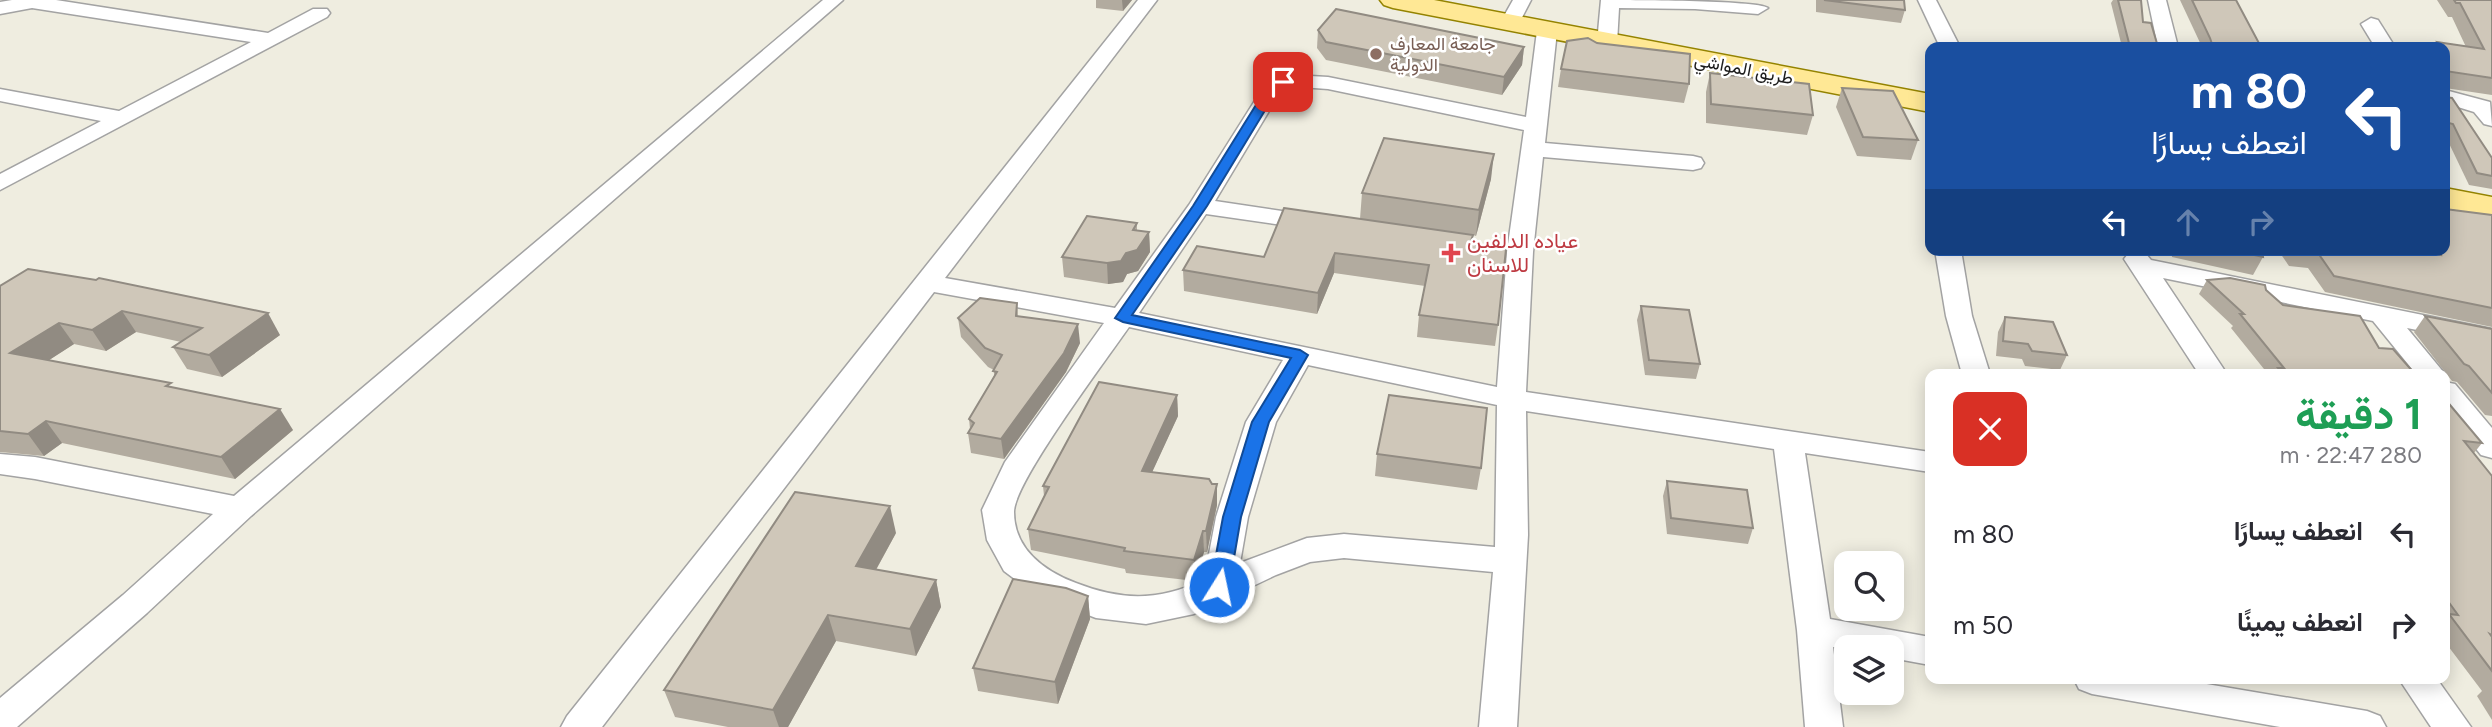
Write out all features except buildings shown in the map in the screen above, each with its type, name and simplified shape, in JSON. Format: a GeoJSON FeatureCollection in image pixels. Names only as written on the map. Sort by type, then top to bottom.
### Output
{"type":"FeatureCollection","features":[{"type":"Feature","properties":{"kind":"main road","name":"طريق المواشي"},"geometry":{"type":"LineString","coordinates":[[1393,0],[1516,12],[1547,31],[1925,102]]}},
{"type":"Feature","properties":{"kind":"main road"},"geometry":{"type":"LineString","coordinates":[[2450,199],[2492,207]]}},
{"type":"Feature","properties":{"kind":"street"},"geometry":{"type":"LineString","coordinates":[[0,720],[240,509],[834,0]]}},
{"type":"Feature","properties":{"kind":"street"},"geometry":{"type":"LineString","coordinates":[[580,727],[1148,0]]}},
{"type":"Feature","properties":{"kind":"street"},"geometry":{"type":"LineString","coordinates":[[1927,0],[1948,42]]}},
{"type":"Feature","properties":{"kind":"street"},"geometry":{"type":"LineString","coordinates":[[2157,0],[2167,42]]}},
{"type":"Feature","properties":{"kind":"street"},"geometry":{"type":"LineString","coordinates":[[0,8],[16,1],[271,39]]}},
{"type":"Feature","properties":{"kind":"street"},"geometry":{"type":"LineString","coordinates":[[1607,43],[1610,1],[1758,8]]}},
{"type":"Feature","properties":{"kind":"street"},"geometry":{"type":"LineString","coordinates":[[0,183],[320,13]]}},
{"type":"Feature","properties":{"kind":"street"},"geometry":{"type":"LineString","coordinates":[[2371,24],[2382,42]]}},
{"type":"Feature","properties":{"kind":"street"},"geometry":{"type":"LineString","coordinates":[[1498,727],[1512,535],[1506,250],[1534,138],[1547,31]]}},
{"type":"Feature","properties":{"kind":"street"},"geometry":{"type":"LineString","coordinates":[[1510,561],[1344,546],[1307,550],[1264,566],[1182,605],[1146,611],[1096,605],[1048,586],[1016,562],[1003,540],[998,510],[1016,469],[1200,206],[1273,87],[1283,82],[1328,83],[1534,138],[1693,163]]}},
{"type":"Feature","properties":{"kind":"street"},"geometry":{"type":"LineString","coordinates":[[0,95],[122,118]]}},
{"type":"Feature","properties":{"kind":"street"},"geometry":{"type":"LineString","coordinates":[[2450,97],[2482,107],[2491,114]]}},
{"type":"Feature","properties":{"kind":"street"},"geometry":{"type":"LineString","coordinates":[[1200,206],[1333,225]]}},
{"type":"Feature","properties":{"kind":"street"},"geometry":{"type":"LineString","coordinates":[[1949,256],[1959,316],[1975,369]]}},
{"type":"Feature","properties":{"kind":"street"},"geometry":{"type":"LineString","coordinates":[[2136,258],[2492,337]]}},
{"type":"Feature","properties":{"kind":"street"},"geometry":{"type":"LineString","coordinates":[[2136,258],[2210,369]]}},
{"type":"Feature","properties":{"kind":"street"},"geometry":{"type":"LineString","coordinates":[[926,283],[1123,318],[1511,400],[1925,461]]}},
{"type":"Feature","properties":{"kind":"street"},"geometry":{"type":"LineString","coordinates":[[2381,314],[2427,369]]}},
{"type":"Feature","properties":{"kind":"street"},"geometry":{"type":"LineString","coordinates":[[1219,587],[1232,517],[1261,422],[1300,355]]}},
{"type":"Feature","properties":{"kind":"street"},"geometry":{"type":"LineString","coordinates":[[2450,397],[2492,448]]}},
{"type":"Feature","properties":{"kind":"street"},"geometry":{"type":"LineString","coordinates":[[1788,442],[1814,630],[1824,727]]}},
{"type":"Feature","properties":{"kind":"street"},"geometry":{"type":"LineString","coordinates":[[0,464],[35,468],[240,509]]}},
{"type":"Feature","properties":{"kind":"street"},"geometry":{"type":"LineString","coordinates":[[1814,630],[1925,650]]}},
{"type":"Feature","properties":{"kind":"street"},"geometry":{"type":"LineString","coordinates":[[2121,684],[2367,727]]}},
{"type":"Feature","properties":{"kind":"street"},"geometry":{"type":"LineString","coordinates":[[2421,684],[2452,727]]}},
{"type":"Feature","properties":{"kind":"place","name":"جامعة المعارف الدولية"},"geometry":{"type":"Point","coordinates":[1376,54]}},
{"type":"Feature","properties":{"kind":"place","name":"عياده الدلفين للاسنان"},"geometry":{"type":"Point","coordinates":[1451,253]}},
{"type":"Feature","properties":{"kind":"route"},"geometry":{"type":"LineString","coordinates":[[1219,587],[1232,517],[1261,422],[1300,355],[1123,318],[1200,206],[1273,87],[1283,82]]}}]}
